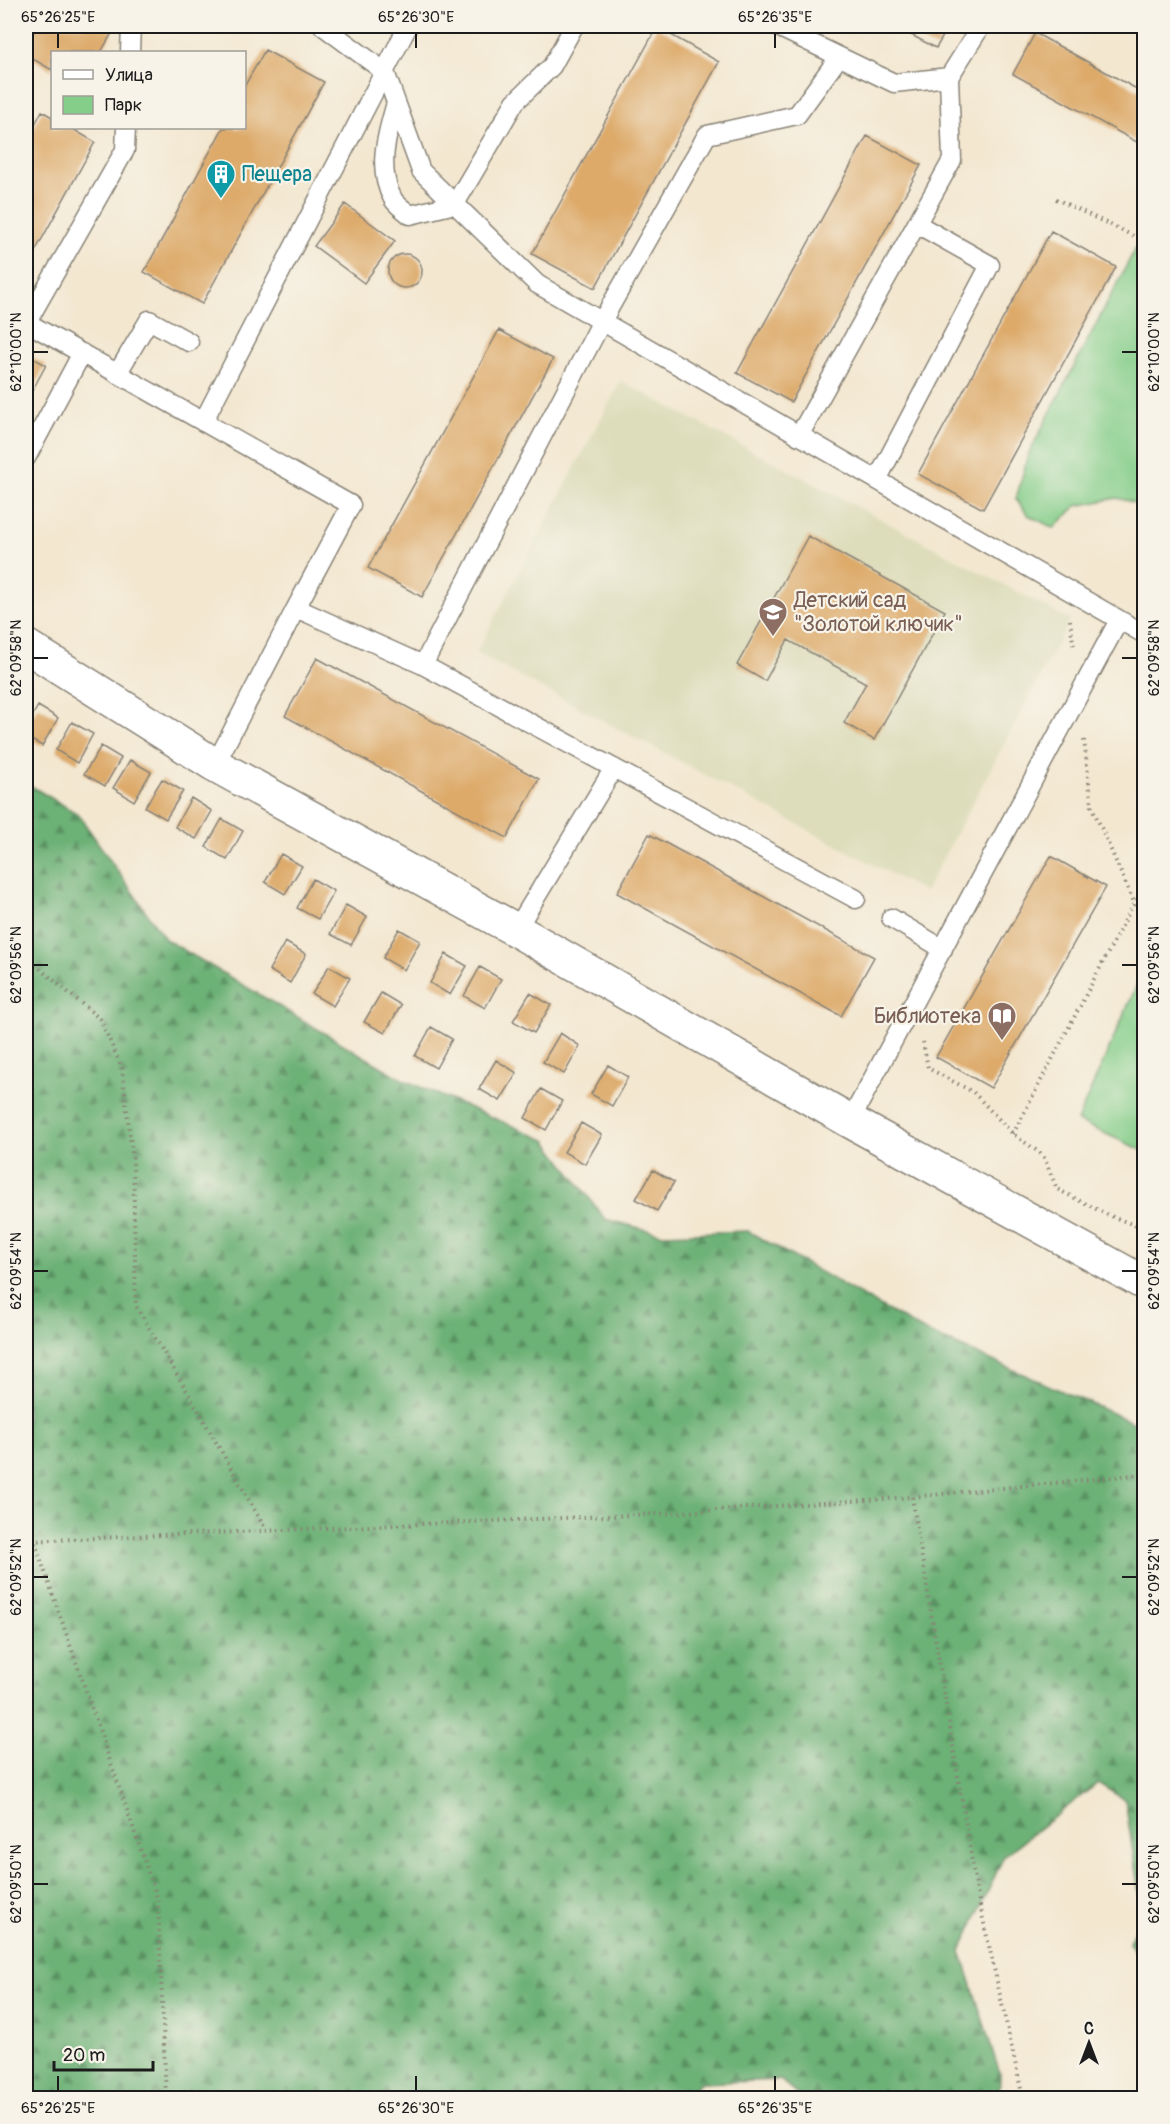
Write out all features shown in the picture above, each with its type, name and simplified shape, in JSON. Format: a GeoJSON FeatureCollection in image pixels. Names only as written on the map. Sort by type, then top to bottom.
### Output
{"type":"FeatureCollection","features":[{"type":"Feature","properties":{"kind":"street"},"geometry":{"type":"LineString","coordinates":[[26,646],[215,765],[516,930],[850,1120],[1144,1282]]}},
{"type":"Feature","properties":{"kind":"lane"},"geometry":{"type":"LineString","coordinates":[[130,51],[131,26]]}},
{"type":"Feature","properties":{"kind":"lane"},"geometry":{"type":"LineString","coordinates":[[323,26],[385,72],[421,171],[537,284],[1144,634]]}},
{"type":"Feature","properties":{"kind":"lane"},"geometry":{"type":"LineString","coordinates":[[203,422],[408,26]]}},
{"type":"Feature","properties":{"kind":"lane"},"geometry":{"type":"LineString","coordinates":[[396,104],[387,133],[384,172],[393,201],[410,215],[455,204],[515,102],[552,66],[574,26]]}},
{"type":"Feature","properties":{"kind":"lane"},"geometry":{"type":"LineString","coordinates":[[776,26],[894,82],[949,77]]}},
{"type":"Feature","properties":{"kind":"lane"},"geometry":{"type":"LineString","coordinates":[[799,435],[952,160],[949,77],[981,26]]}},
{"type":"Feature","properties":{"kind":"lane"},"geometry":{"type":"LineString","coordinates":[[423,666],[602,321],[707,135],[797,114],[839,57]]}},
{"type":"Feature","properties":{"kind":"lane"},"geometry":{"type":"LineString","coordinates":[[126,129],[125,150],[26,322],[351,505],[215,765]]}},
{"type":"Feature","properties":{"kind":"lane"},"geometry":{"type":"LineString","coordinates":[[877,480],[990,265],[917,224]]}},
{"type":"Feature","properties":{"kind":"lane"},"geometry":{"type":"LineString","coordinates":[[117,374],[149,320],[189,342]]}},
{"type":"Feature","properties":{"kind":"lane"},"geometry":{"type":"LineString","coordinates":[[26,458],[82,353]]}},
{"type":"Feature","properties":{"kind":"lane"},"geometry":{"type":"LineString","coordinates":[[296,608],[423,666],[856,899]]}},
{"type":"Feature","properties":{"kind":"lane"},"geometry":{"type":"LineString","coordinates":[[850,1120],[1119,620]]}},
{"type":"Feature","properties":{"kind":"lane"},"geometry":{"type":"LineString","coordinates":[[516,930],[614,768]]}},
{"type":"Feature","properties":{"kind":"lane"},"geometry":{"type":"LineString","coordinates":[[891,918],[943,949]]}},
{"type":"Feature","properties":{"kind":"path"},"geometry":{"type":"LineString","coordinates":[[1056,199],[1144,241]]}},
{"type":"Feature","properties":{"kind":"path"},"geometry":{"type":"LineString","coordinates":[[1070,620],[1092,807],[1144,925]]}},
{"type":"Feature","properties":{"kind":"path"},"geometry":{"type":"LineString","coordinates":[[1013,1134],[1144,884]]}},
{"type":"Feature","properties":{"kind":"path"},"geometry":{"type":"LineString","coordinates":[[26,957],[100,1019],[122,1068],[133,1163],[136,1306],[266,1530]]}},
{"type":"Feature","properties":{"kind":"path"},"geometry":{"type":"LineString","coordinates":[[915,1000],[928,1068],[973,1092],[1013,1134],[1043,1155],[1057,1189],[1106,1214],[1144,1229]]}},
{"type":"Feature","properties":{"kind":"path"},"geometry":{"type":"LineString","coordinates":[[26,1541],[656,1514],[912,1497],[1144,1474]]}},
{"type":"Feature","properties":{"kind":"path"},"geometry":{"type":"LineString","coordinates":[[912,1497],[977,1892],[1023,2098]]}},
{"type":"Feature","properties":{"kind":"path"},"geometry":{"type":"LineString","coordinates":[[26,1508],[34,1540],[158,1900],[166,2098]]}},
{"type":"Feature","properties":{"kind":"shaded area","name":"Детский сад \"Золотой ключик\""},"geometry":{"type":"Polygon","coordinates":[[[621,381],[1070,620],[925,892],[476,653],[621,381]]]}},
{"type":"Feature","properties":{"kind":"green space"},"geometry":{"type":"Polygon","coordinates":[[[1144,232],[1144,505],[1117,498],[1076,506],[1054,528],[1028,515],[1016,499],[1028,455],[1144,232]]]}},
{"type":"Feature","properties":{"kind":"green space"},"geometry":{"type":"Polygon","coordinates":[[[26,783],[78,814],[165,939],[404,1080],[546,1140],[605,1219],[663,1234],[748,1231],[922,1330],[1144,1427],[1144,1962],[1129,1943],[1142,1913],[1125,1800],[1098,1783],[1004,1856],[961,1951],[1000,2074],[999,2098],[802,2098],[780,2080],[701,2083],[683,2098],[26,2098],[26,783]]]}},
{"type":"Feature","properties":{"kind":"green space"},"geometry":{"type":"Polygon","coordinates":[[[1144,969],[1144,1151],[1077,1121],[1144,969]]]}},
{"type":"Feature","properties":{"kind":"building"},"geometry":{"type":"Polygon","coordinates":[[[37,26],[116,26],[102,51],[51,51],[51,69],[26,55],[26,46],[37,26]]]}},
{"type":"Feature","properties":{"kind":"building"},"geometry":{"type":"Polygon","coordinates":[[[894,26],[949,26],[936,48],[894,26]]]}},
{"type":"Feature","properties":{"kind":"building"},"geometry":{"type":"Polygon","coordinates":[[[657,27],[719,62],[595,288],[532,254],[657,27]]]}},
{"type":"Feature","properties":{"kind":"building"},"geometry":{"type":"Polygon","coordinates":[[[1035,33],[1144,93],[1144,146],[1013,74],[1035,33]]]}},
{"type":"Feature","properties":{"kind":"building","name":"Пещера"},"geometry":{"type":"Polygon","coordinates":[[[265,50],[324,82],[202,304],[144,272],[222,129],[246,129],[246,83],[265,50]]]}},
{"type":"Feature","properties":{"kind":"building"},"geometry":{"type":"Polygon","coordinates":[[[42,111],[51,116],[51,129],[73,129],[95,142],[26,268],[26,141],[42,111]]]}},
{"type":"Feature","properties":{"kind":"building"},"geometry":{"type":"Polygon","coordinates":[[[867,136],[921,165],[791,402],[737,373],[867,136]]]}},
{"type":"Feature","properties":{"kind":"building"},"geometry":{"type":"Polygon","coordinates":[[[345,204],[395,241],[364,283],[314,246],[345,204]]]}},
{"type":"Feature","properties":{"kind":"building"},"geometry":{"type":"Polygon","coordinates":[[[1051,231],[1116,267],[983,509],[918,474],[1051,231]]]}},
{"type":"Feature","properties":{"kind":"building"},"geometry":{"type":"Polygon","coordinates":[[[405,254],[417,259],[422,271],[417,283],[405,288],[393,283],[388,271],[393,259],[405,254]]]}},
{"type":"Feature","properties":{"kind":"building"},"geometry":{"type":"Polygon","coordinates":[[[499,330],[553,359],[422,597],[368,568],[499,330]]]}},
{"type":"Feature","properties":{"kind":"building"},"geometry":{"type":"Polygon","coordinates":[[[26,354],[46,365],[26,402],[26,354]]]}},
{"type":"Feature","properties":{"kind":"building"},"geometry":{"type":"Polygon","coordinates":[[[808,536],[945,611],[874,740],[844,723],[866,683],[788,640],[765,681],[737,665],[808,536]]]}},
{"type":"Feature","properties":{"kind":"building"},"geometry":{"type":"Polygon","coordinates":[[[317,658],[539,779],[507,838],[285,716],[317,658]]]}},
{"type":"Feature","properties":{"kind":"building"},"geometry":{"type":"Polygon","coordinates":[[[38,706],[58,718],[42,746],[26,737],[26,727],[38,706]]]}},
{"type":"Feature","properties":{"kind":"building"},"geometry":{"type":"Polygon","coordinates":[[[72,722],[93,734],[77,763],[56,750],[72,722]]]}},
{"type":"Feature","properties":{"kind":"building"},"geometry":{"type":"Polygon","coordinates":[[[101,746],[121,758],[105,786],[84,774],[101,746]]]}},
{"type":"Feature","properties":{"kind":"building"},"geometry":{"type":"Polygon","coordinates":[[[130,760],[151,772],[134,801],[113,788],[130,760]]]}},
{"type":"Feature","properties":{"kind":"building"},"geometry":{"type":"Polygon","coordinates":[[[162,779],[183,791],[166,819],[145,807],[162,779]]]}},
{"type":"Feature","properties":{"kind":"building"},"geometry":{"type":"Polygon","coordinates":[[[191,798],[212,811],[196,839],[175,827],[191,798]]]}},
{"type":"Feature","properties":{"kind":"building"},"geometry":{"type":"Polygon","coordinates":[[[222,819],[243,831],[227,860],[206,847],[222,819]]]}},
{"type":"Feature","properties":{"kind":"building"},"geometry":{"type":"Polygon","coordinates":[[[649,834],[874,957],[841,1016],[617,893],[649,834]]]}},
{"type":"Feature","properties":{"kind":"building"},"geometry":{"type":"Polygon","coordinates":[[[281,854],[302,866],[285,894],[265,882],[281,854]]]}},
{"type":"Feature","properties":{"kind":"building"},"geometry":{"type":"Polygon","coordinates":[[[1051,856],[1106,887],[991,1088],[936,1057],[1051,856]]]}},
{"type":"Feature","properties":{"kind":"building"},"geometry":{"type":"Polygon","coordinates":[[[313,879],[334,891],[318,919],[297,908],[313,879]]]}},
{"type":"Feature","properties":{"kind":"building"},"geometry":{"type":"Polygon","coordinates":[[[346,905],[367,917],[351,945],[330,934],[346,905]]]}},
{"type":"Feature","properties":{"kind":"building"},"geometry":{"type":"Polygon","coordinates":[[[399,929],[420,941],[404,970],[383,958],[399,929]]]}},
{"type":"Feature","properties":{"kind":"building"},"geometry":{"type":"Polygon","coordinates":[[[285,942],[306,954],[290,983],[269,970],[285,942]]]}},
{"type":"Feature","properties":{"kind":"building"},"geometry":{"type":"Polygon","coordinates":[[[446,954],[467,966],[450,995],[430,983],[446,954]]]}},
{"type":"Feature","properties":{"kind":"building"},"geometry":{"type":"Polygon","coordinates":[[[329,966],[350,978],[333,1006],[312,994],[329,966]]]}},
{"type":"Feature","properties":{"kind":"building"},"geometry":{"type":"Polygon","coordinates":[[[480,967],[501,979],[485,1008],[464,996],[480,967]]]}},
{"type":"Feature","properties":{"kind":"building"},"geometry":{"type":"Polygon","coordinates":[[[381,993],[401,1005],[385,1033],[364,1022],[381,993]]]}},
{"type":"Feature","properties":{"kind":"building"},"geometry":{"type":"Polygon","coordinates":[[[530,993],[551,1005],[534,1033],[513,1021],[530,993]]]}},
{"type":"Feature","properties":{"kind":"building"},"geometry":{"type":"Polygon","coordinates":[[[431,1027],[452,1039],[436,1068],[415,1056],[431,1027]]]}},
{"type":"Feature","properties":{"kind":"building"},"geometry":{"type":"Polygon","coordinates":[[[560,1033],[580,1046],[564,1074],[543,1062],[560,1033]]]}},
{"type":"Feature","properties":{"kind":"building"},"geometry":{"type":"Polygon","coordinates":[[[496,1060],[517,1073],[500,1101],[479,1089],[496,1060]]]}},
{"type":"Feature","properties":{"kind":"building"},"geometry":{"type":"Polygon","coordinates":[[[608,1065],[628,1077],[612,1106],[591,1094],[608,1065]]]}},
{"type":"Feature","properties":{"kind":"building"},"geometry":{"type":"Polygon","coordinates":[[[541,1089],[562,1101],[546,1130],[525,1118],[541,1089]]]}},
{"type":"Feature","properties":{"kind":"building"},"geometry":{"type":"Polygon","coordinates":[[[581,1123],[602,1135],[585,1164],[564,1152],[581,1123]]]}},
{"type":"Feature","properties":{"kind":"building"},"geometry":{"type":"Polygon","coordinates":[[[653,1170],[674,1182],[657,1211],[636,1199],[653,1170]]]}},
{"type":"Feature","properties":{"kind":"place","name":"Пещера"},"geometry":{"type":"Point","coordinates":[221,200]}},
{"type":"Feature","properties":{"kind":"place","name":"Детский сад \"Золотой ключик\""},"geometry":{"type":"Point","coordinates":[773,638]}},
{"type":"Feature","properties":{"kind":"place","name":"Библиотека"},"geometry":{"type":"Point","coordinates":[1002,1042]}}]}
